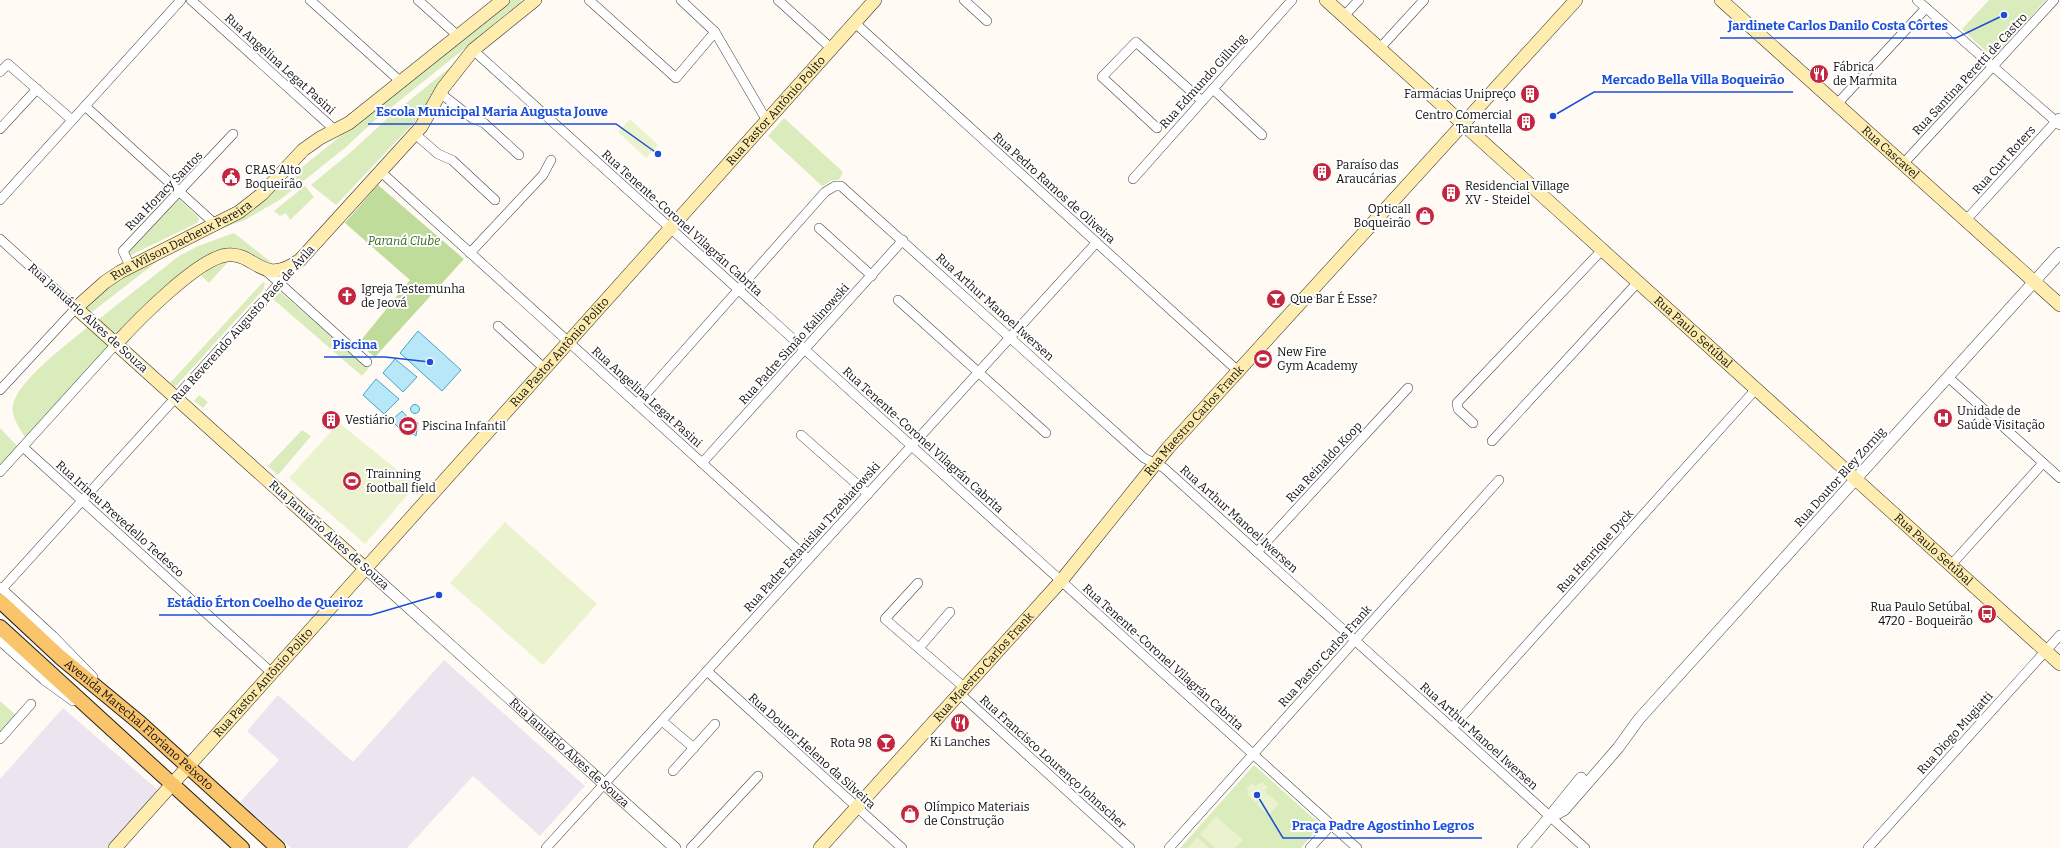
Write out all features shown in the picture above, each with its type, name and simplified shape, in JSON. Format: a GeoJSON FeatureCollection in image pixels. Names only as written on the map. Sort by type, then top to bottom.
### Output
{"type":"FeatureCollection","features":[{"type":"Feature","properties":{"kind":"main road","name":"Rua Wilson Dacheux Pereira"},"geometry":{"type":"LineString","coordinates":[[76,308],[105,282],[130,266],[215,224],[249,205],[262,194],[304,150],[335,130],[349,124],[503,0]]}},
{"type":"Feature","properties":{"kind":"main road","name":"Rua Paulo Setúbal"},"geometry":{"type":"LineString","coordinates":[[1326,0],[2060,664]]}},
{"type":"Feature","properties":{"kind":"main road","name":"Rua Maestro Carlos Frank"},"geometry":{"type":"LineString","coordinates":[[820,848],[1061,581],[1155,463],[1576,0]]}},
{"type":"Feature","properties":{"kind":"main road","name":"Rua Cascavel"},"geometry":{"type":"LineString","coordinates":[[1721,0],[2060,305]]}},
{"type":"Feature","properties":{"kind":"main road","name":"Rua Pastor Antônio Polito"},"geometry":{"type":"LineString","coordinates":[[115,848],[832,49],[873,1]]}},
{"type":"Feature","properties":{"kind":"main road"},"geometry":{"type":"LineString","coordinates":[[473,50],[529,3]]}},
{"type":"Feature","properties":{"kind":"main road","name":"Rua Reverendo Augusto Paes de Ávila"},"geometry":{"type":"LineString","coordinates":[[300,260],[415,134],[424,122],[440,93],[473,50]]}},
{"type":"Feature","properties":{"kind":"main road"},"geometry":{"type":"LineString","coordinates":[[116,344],[142,316],[186,279],[215,259],[228,255],[241,257],[265,270],[282,270],[300,260]]}},
{"type":"Feature","properties":{"kind":"main road","name":"Rua Januário Alves de Souza"},"geometry":{"type":"LineString","coordinates":[[76,308],[366,569]]}},
{"type":"Feature","properties":{"kind":"main road","name":"Avenida Marechal Floriano Peixoto"},"geometry":{"type":"LineString","coordinates":[[1,593],[60,657],[140,723],[278,848]]}},
{"type":"Feature","properties":{"kind":"main road","name":"Avenida Marechal Floriano Peixoto"},"geometry":{"type":"LineString","coordinates":[[0,627],[242,848]]}},
{"type":"Feature","properties":{"kind":"street"},"geometry":{"type":"LineString","coordinates":[[0,200],[181,0]]}},
{"type":"Feature","properties":{"kind":"street","name":"Rua Angelina Legat Pasini"},"geometry":{"type":"LineString","coordinates":[[191,0],[335,130]]}},
{"type":"Feature","properties":{"kind":"street"},"geometry":{"type":"LineString","coordinates":[[310,0],[401,82]]}},
{"type":"Feature","properties":{"kind":"street"},"geometry":{"type":"LineString","coordinates":[[418,0],[458,36]]}},
{"type":"Feature","properties":{"kind":"street"},"geometry":{"type":"LineString","coordinates":[[589,0],[676,78],[715,32]]}},
{"type":"Feature","properties":{"kind":"street"},"geometry":{"type":"LineString","coordinates":[[681,0],[715,32],[767,121]]}},
{"type":"Feature","properties":{"kind":"street"},"geometry":{"type":"LineString","coordinates":[[778,0],[832,49]]}},
{"type":"Feature","properties":{"kind":"street"},"geometry":{"type":"LineString","coordinates":[[964,0],[987,21]]}},
{"type":"Feature","properties":{"kind":"street","name":"Rua Edmundo Gillung"},"geometry":{"type":"LineString","coordinates":[[1133,179],[1292,0]]}},
{"type":"Feature","properties":{"kind":"street"},"geometry":{"type":"LineString","coordinates":[[1344,16],[1359,0]]}},
{"type":"Feature","properties":{"kind":"street"},"geometry":{"type":"LineString","coordinates":[[1380,48],[1424,0]]}},
{"type":"Feature","properties":{"kind":"street"},"geometry":{"type":"LineString","coordinates":[[1917,0],[2059,121]]}},
{"type":"Feature","properties":{"kind":"street","name":"Rua Santina Peretti de Castro"},"geometry":{"type":"LineString","coordinates":[[1903,164],[2054,0]]}},
{"type":"Feature","properties":{"kind":"street"},"geometry":{"type":"LineString","coordinates":[[1837,104],[1926,8]]}},
{"type":"Feature","properties":{"kind":"street","name":"Rua Pedro Ramos de Oliveira"},"geometry":{"type":"LineString","coordinates":[[855,23],[1238,371]]}},
{"type":"Feature","properties":{"kind":"street"},"geometry":{"type":"LineString","coordinates":[[1157,128],[1102,77],[1136,42],[1202,101]]}},
{"type":"Feature","properties":{"kind":"street","name":"Rua Tenente-Coronel Vilagrán Cabrita"},"geometry":{"type":"LineString","coordinates":[[473,50],[1357,848]]}},
{"type":"Feature","properties":{"kind":"street"},"geometry":{"type":"LineString","coordinates":[[0,72],[8,64],[72,120]]}},
{"type":"Feature","properties":{"kind":"street"},"geometry":{"type":"LineString","coordinates":[[0,129],[37,89]]}},
{"type":"Feature","properties":{"kind":"street"},"geometry":{"type":"LineString","coordinates":[[1213,89],[1262,135]]}},
{"type":"Feature","properties":{"kind":"street"},"geometry":{"type":"LineString","coordinates":[[440,93],[472,118],[484,123],[519,155]]}},
{"type":"Feature","properties":{"kind":"street"},"geometry":{"type":"LineString","coordinates":[[85,106],[215,224]]}},
{"type":"Feature","properties":{"kind":"street","name":"Rua Curt Roters"},"geometry":{"type":"LineString","coordinates":[[1966,220],[2059,121]]}},
{"type":"Feature","properties":{"kind":"street","name":"Rua Horacy Santos"},"geometry":{"type":"LineString","coordinates":[[130,266],[123,251],[233,134]]}},
{"type":"Feature","properties":{"kind":"street"},"geometry":{"type":"LineString","coordinates":[[415,134],[438,154],[452,160],[495,200]]}},
{"type":"Feature","properties":{"kind":"street"},"geometry":{"type":"LineString","coordinates":[[470,253],[543,175],[551,160]]}},
{"type":"Feature","properties":{"kind":"street","name":"Rua Angelina Legat Pasini"},"geometry":{"type":"LineString","coordinates":[[381,172],[808,559]]}},
{"type":"Feature","properties":{"kind":"street","name":"Rua Arthur Manoel Iwersen"},"geometry":{"type":"LineString","coordinates":[[738,289],[825,192],[835,186],[841,186],[846,189],[1144,458],[1164,468],[1585,848]]}},
{"type":"Feature","properties":{"kind":"street"},"geometry":{"type":"LineString","coordinates":[[819,228],[872,276]]}},
{"type":"Feature","properties":{"kind":"street","name":"Rua Januário Alves de Souza"},"geometry":{"type":"LineString","coordinates":[[0,239],[76,308]]}},
{"type":"Feature","properties":{"kind":"street","name":"Rua Padre Simão Kalinowski"},"geometry":{"type":"LineString","coordinates":[[702,463],[903,240]]}},
{"type":"Feature","properties":{"kind":"street","name":"Rua Padre Estanislau Trzebiatowski"},"geometry":{"type":"LineString","coordinates":[[546,848],[1096,243]]}},
{"type":"Feature","properties":{"kind":"street"},"geometry":{"type":"LineString","coordinates":[[1473,423],[1458,409],[1457,403],[1602,250]]}},
{"type":"Feature","properties":{"kind":"street","name":"Rua Doutor Bley Zornig"},"geometry":{"type":"LineString","coordinates":[[1523,848],[1551,817],[1564,810],[1623,742],[1639,719],[2060,253]]}},
{"type":"Feature","properties":{"kind":"street","name":"Rua Reverendo Augusto Paes de Ávila"},"geometry":{"type":"LineString","coordinates":[[1,593],[82,500],[300,260]]}},
{"type":"Feature","properties":{"kind":"street"},"geometry":{"type":"LineString","coordinates":[[265,270],[367,362]]}},
{"type":"Feature","properties":{"kind":"street"},"geometry":{"type":"LineString","coordinates":[[1492,441],[1638,282]]}},
{"type":"Feature","properties":{"kind":"street"},"geometry":{"type":"LineString","coordinates":[[637,404],[738,289]]}},
{"type":"Feature","properties":{"kind":"street"},"geometry":{"type":"LineString","coordinates":[[898,300],[1046,433]]}},
{"type":"Feature","properties":{"kind":"street","name":"Rua Wilson Dacheux Pereira"},"geometry":{"type":"LineString","coordinates":[[0,390],[76,308]]}},
{"type":"Feature","properties":{"kind":"street"},"geometry":{"type":"LineString","coordinates":[[498,326],[545,369]]}},
{"type":"Feature","properties":{"kind":"street"},"geometry":{"type":"LineString","coordinates":[[0,472],[116,344]]}},
{"type":"Feature","properties":{"kind":"street"},"geometry":{"type":"LineString","coordinates":[[1948,377],[2060,478]]}},
{"type":"Feature","properties":{"kind":"street","name":"Rua Reinaldo Koop"},"geometry":{"type":"LineString","coordinates":[[1257,552],[1408,388]]}},
{"type":"Feature","properties":{"kind":"street","name":"Rua Henrique Dyck"},"geometry":{"type":"LineString","coordinates":[[1452,728],[1756,389]]}},
{"type":"Feature","properties":{"kind":"street"},"geometry":{"type":"LineString","coordinates":[[801,435],[868,494]]}},
{"type":"Feature","properties":{"kind":"street","name":"Rua Irineu Prevedello Tedesco"},"geometry":{"type":"LineString","coordinates":[[23,447],[272,673]]}},
{"type":"Feature","properties":{"kind":"street"},"geometry":{"type":"LineString","coordinates":[[1950,565],[2043,463]]}},
{"type":"Feature","properties":{"kind":"street","name":"Rua Pastor Carlos Frank"},"geometry":{"type":"LineString","coordinates":[[1169,848],[1499,480]]}},
{"type":"Feature","properties":{"kind":"street","name":"Rua Januário Alves de Souza"},"geometry":{"type":"LineString","coordinates":[[366,569],[675,848]]}},
{"type":"Feature","properties":{"kind":"street","name":"Rua Francisco Lourenço Johnscher"},"geometry":{"type":"LineString","coordinates":[[918,583],[885,619],[919,648],[1130,848]]}},
{"type":"Feature","properties":{"kind":"street"},"geometry":{"type":"LineString","coordinates":[[1,593],[54,636],[140,723]]}},
{"type":"Feature","properties":{"kind":"street"},"geometry":{"type":"LineString","coordinates":[[919,648],[950,612]]}},
{"type":"Feature","properties":{"kind":"street","name":"Rua Diogo Mugiatti"},"geometry":{"type":"LineString","coordinates":[[1868,848],[2060,635]]}},
{"type":"Feature","properties":{"kind":"street"},"geometry":{"type":"LineString","coordinates":[[0,641],[44,680],[109,727]]}},
{"type":"Feature","properties":{"kind":"street","name":"Rua Doutor Heleno da Silveira"},"geometry":{"type":"LineString","coordinates":[[706,672],[902,848]]}},
{"type":"Feature","properties":{"kind":"street"},"geometry":{"type":"LineString","coordinates":[[0,739],[31,704]]}},
{"type":"Feature","properties":{"kind":"street"},"geometry":{"type":"LineString","coordinates":[[662,721],[694,748]]}},
{"type":"Feature","properties":{"kind":"street"},"geometry":{"type":"LineString","coordinates":[[673,771],[715,724]]}},
{"type":"Feature","properties":{"kind":"street"},"geometry":{"type":"LineString","coordinates":[[691,848],[758,776]]}},
{"type":"Feature","properties":{"kind":"street"},"geometry":{"type":"LineString","coordinates":[[1310,848],[1331,824]]}},
{"type":"Feature","properties":{"kind":"shaded area"},"geometry":{"type":"Polygon","coordinates":[[[444,660],[585,786],[540,836],[473,776],[407,848],[291,848],[240,802],[279,760],[247,731],[278,695],[353,762],[444,660]]]}},
{"type":"Feature","properties":{"kind":"shaded area"},"geometry":{"type":"Polygon","coordinates":[[[63,708],[159,791],[108,848],[0,848],[0,779],[63,708]]]}},
{"type":"Feature","properties":{"kind":"green space"},"geometry":{"type":"Polygon","coordinates":[[[509,0],[521,0],[521,2],[494,24],[484,35],[464,49],[373,122],[346,147],[281,199],[245,220],[220,229],[254,206],[509,0]]]}},
{"type":"Feature","properties":{"kind":"green space"},"geometry":{"type":"Polygon","coordinates":[[[1989,0],[2046,0],[1993,58],[1962,29],[1989,0]]]}},
{"type":"Feature","properties":{"kind":"green space"},"geometry":{"type":"Polygon","coordinates":[[[458,61],[421,115],[336,205],[311,185],[351,152],[389,117],[458,61]]]}},
{"type":"Feature","properties":{"kind":"green space"},"geometry":{"type":"Polygon","coordinates":[[[784,118],[843,172],[839,180],[832,180],[822,186],[768,136],[784,118]]]}},
{"type":"Feature","properties":{"kind":"green space"},"geometry":{"type":"Polygon","coordinates":[[[630,119],[658,145],[646,158],[618,132],[630,119]]]}},
{"type":"Feature","properties":{"kind":"green space","name":"Paraná Clube"},"geometry":{"type":"Polygon","coordinates":[[[378,185],[464,259],[375,357],[358,344],[410,280],[345,223],[378,185]]]}},
{"type":"Feature","properties":{"kind":"green space"},"geometry":{"type":"Polygon","coordinates":[[[305,186],[314,197],[290,220],[286,213],[280,216],[274,211],[305,186]]]}},
{"type":"Feature","properties":{"kind":"green space"},"geometry":{"type":"Polygon","coordinates":[[[179,199],[198,217],[199,220],[197,223],[131,255],[128,254],[128,251],[179,199]]]}},
{"type":"Feature","properties":{"kind":"green space"},"geometry":{"type":"Polygon","coordinates":[[[234,233],[272,263],[268,265],[240,250],[226,249],[209,256],[115,336],[99,319],[179,256],[198,246],[234,233]]]}},
{"type":"Feature","properties":{"kind":"green space"},"geometry":{"type":"Polygon","coordinates":[[[181,243],[88,315],[84,310],[100,291],[181,243]]]}},
{"type":"Feature","properties":{"kind":"green space"},"geometry":{"type":"Polygon","coordinates":[[[224,261],[228,262],[209,283],[201,276],[212,267],[224,261]]]}},
{"type":"Feature","properties":{"kind":"green space"},"geometry":{"type":"Polygon","coordinates":[[[263,282],[265,284],[263,290],[175,387],[170,383],[263,282]]]}},
{"type":"Feature","properties":{"kind":"green space"},"geometry":{"type":"Polygon","coordinates":[[[280,292],[369,368],[362,376],[273,299],[280,292]]]}},
{"type":"Feature","properties":{"kind":"green space"},"geometry":{"type":"Polygon","coordinates":[[[90,325],[111,344],[25,437],[16,422],[13,412],[14,401],[20,390],[42,365],[90,325]]]}},
{"type":"Feature","properties":{"kind":"green space"},"geometry":{"type":"Polygon","coordinates":[[[199,395],[208,402],[203,408],[194,401],[199,395]]]}},
{"type":"Feature","properties":{"kind":"green space","name":"Trainning football field"},"geometry":{"type":"Polygon","coordinates":[[[339,423],[416,485],[365,544],[289,478],[339,423]]]}},
{"type":"Feature","properties":{"kind":"green space"},"geometry":{"type":"Polygon","coordinates":[[[0,428],[17,446],[0,464],[0,428]]]}},
{"type":"Feature","properties":{"kind":"green space"},"geometry":{"type":"Polygon","coordinates":[[[302,430],[311,436],[278,475],[268,466],[302,430]]]}},
{"type":"Feature","properties":{"kind":"green space"},"geometry":{"type":"Polygon","coordinates":[[[505,522],[597,604],[543,665],[450,583],[505,522]]]}},
{"type":"Feature","properties":{"kind":"green space"},"geometry":{"type":"Polygon","coordinates":[[[0,701],[17,716],[0,734],[0,701]]]}},
{"type":"Feature","properties":{"kind":"green space"},"geometry":{"type":"Polygon","coordinates":[[[1254,765],[1321,825],[1301,848],[1180,848],[1254,765]]]}},
{"type":"Feature","properties":{"kind":"green space"},"geometry":{"type":"Polygon","coordinates":[[[1262,782],[1268,787],[1265,790],[1267,792],[1265,795],[1268,794],[1279,804],[1269,815],[1257,805],[1259,802],[1258,801],[1256,803],[1247,794],[1249,792],[1246,789],[1252,783],[1255,786],[1262,782]]]}},
{"type":"Feature","properties":{"kind":"green space"},"geometry":{"type":"Polygon","coordinates":[[[1216,816],[1243,840],[1235,848],[1215,848],[1200,834],[1216,816]]]}},
{"type":"Feature","properties":{"kind":"green space"},"geometry":{"type":"Polygon","coordinates":[[[1197,837],[1209,848],[1188,848],[1197,837]]]}},
{"type":"Feature","properties":{"kind":"water"},"geometry":{"type":"Polygon","coordinates":[[[418,331],[461,370],[442,391],[400,353],[418,331]]]}},
{"type":"Feature","properties":{"kind":"water"},"geometry":{"type":"Polygon","coordinates":[[[395,359],[417,377],[403,392],[383,373],[395,359]]]}},
{"type":"Feature","properties":{"kind":"water"},"geometry":{"type":"Polygon","coordinates":[[[376,379],[399,399],[384,414],[363,395],[376,379]]]}},
{"type":"Feature","properties":{"kind":"water"},"geometry":{"type":"Polygon","coordinates":[[[415,404],[420,409],[415,414],[410,409],[415,404]]]}},
{"type":"Feature","properties":{"kind":"water","name":"Piscina Infantil"},"geometry":{"type":"Polygon","coordinates":[[[402,411],[409,419],[418,423],[416,436],[407,429],[401,430],[394,423],[394,418],[402,411]]]}},
{"type":"Feature","properties":{"kind":"place","name":"Jardinete Carlos Danilo Costa Côrtes"},"geometry":{"type":"Point","coordinates":[2004,15]}},
{"type":"Feature","properties":{"kind":"place","name":"Fábrica de Marmita"},"geometry":{"type":"Point","coordinates":[1819,74]}},
{"type":"Feature","properties":{"kind":"place","name":"Farmácias Unipreço"},"geometry":{"type":"Point","coordinates":[1530,94]}},
{"type":"Feature","properties":{"kind":"place","name":"Mercado Bella Villa Boqueirão"},"geometry":{"type":"Point","coordinates":[1553,116]}},
{"type":"Feature","properties":{"kind":"place","name":"Centro Comercial Tarantella"},"geometry":{"type":"Point","coordinates":[1526,122]}},
{"type":"Feature","properties":{"kind":"place","name":"Escola Municipal Maria Augusta Jouve"},"geometry":{"type":"Point","coordinates":[658,154]}},
{"type":"Feature","properties":{"kind":"place","name":"Paraíso das Araucárias"},"geometry":{"type":"Point","coordinates":[1322,172]}},
{"type":"Feature","properties":{"kind":"place","name":"CRAS Alto Boqueirão"},"geometry":{"type":"Point","coordinates":[231,177]}},
{"type":"Feature","properties":{"kind":"place","name":"Residencial Village XV - Steidel"},"geometry":{"type":"Point","coordinates":[1451,193]}},
{"type":"Feature","properties":{"kind":"place","name":"Opticall Boqueirão"},"geometry":{"type":"Point","coordinates":[1425,216]}},
{"type":"Feature","properties":{"kind":"place","name":"Igreja Testemunha de Jeová"},"geometry":{"type":"Point","coordinates":[347,296]}},
{"type":"Feature","properties":{"kind":"place","name":"Que Bar É Esse?"},"geometry":{"type":"Point","coordinates":[1276,299]}},
{"type":"Feature","properties":{"kind":"place","name":"New Fire Gym Academy"},"geometry":{"type":"Point","coordinates":[1263,359]}},
{"type":"Feature","properties":{"kind":"place","name":"Piscina"},"geometry":{"type":"Point","coordinates":[430,362]}},
{"type":"Feature","properties":{"kind":"place","name":"Unidade de Saúde Visitação"},"geometry":{"type":"Point","coordinates":[1943,418]}},
{"type":"Feature","properties":{"kind":"place","name":"Vestiário"},"geometry":{"type":"Point","coordinates":[331,420]}},
{"type":"Feature","properties":{"kind":"place","name":"Piscina Infantil"},"geometry":{"type":"Point","coordinates":[408,426]}},
{"type":"Feature","properties":{"kind":"place","name":"Trainning football field"},"geometry":{"type":"Point","coordinates":[352,481]}},
{"type":"Feature","properties":{"kind":"place","name":"Estádio Érton Coelho de Queiroz"},"geometry":{"type":"Point","coordinates":[439,595]}},
{"type":"Feature","properties":{"kind":"place","name":"Rua Paulo Setúbal, 4720 - Boqueirão"},"geometry":{"type":"Point","coordinates":[1987,614]}},
{"type":"Feature","properties":{"kind":"place","name":"Ki Lanches"},"geometry":{"type":"Point","coordinates":[960,723]}},
{"type":"Feature","properties":{"kind":"place","name":"Rota 98"},"geometry":{"type":"Point","coordinates":[886,743]}},
{"type":"Feature","properties":{"kind":"place","name":"Praça Padre Agostinho Legros"},"geometry":{"type":"Point","coordinates":[1257,795]}},
{"type":"Feature","properties":{"kind":"place","name":"Olímpico Materiais de Construção"},"geometry":{"type":"Point","coordinates":[910,814]}}]}
